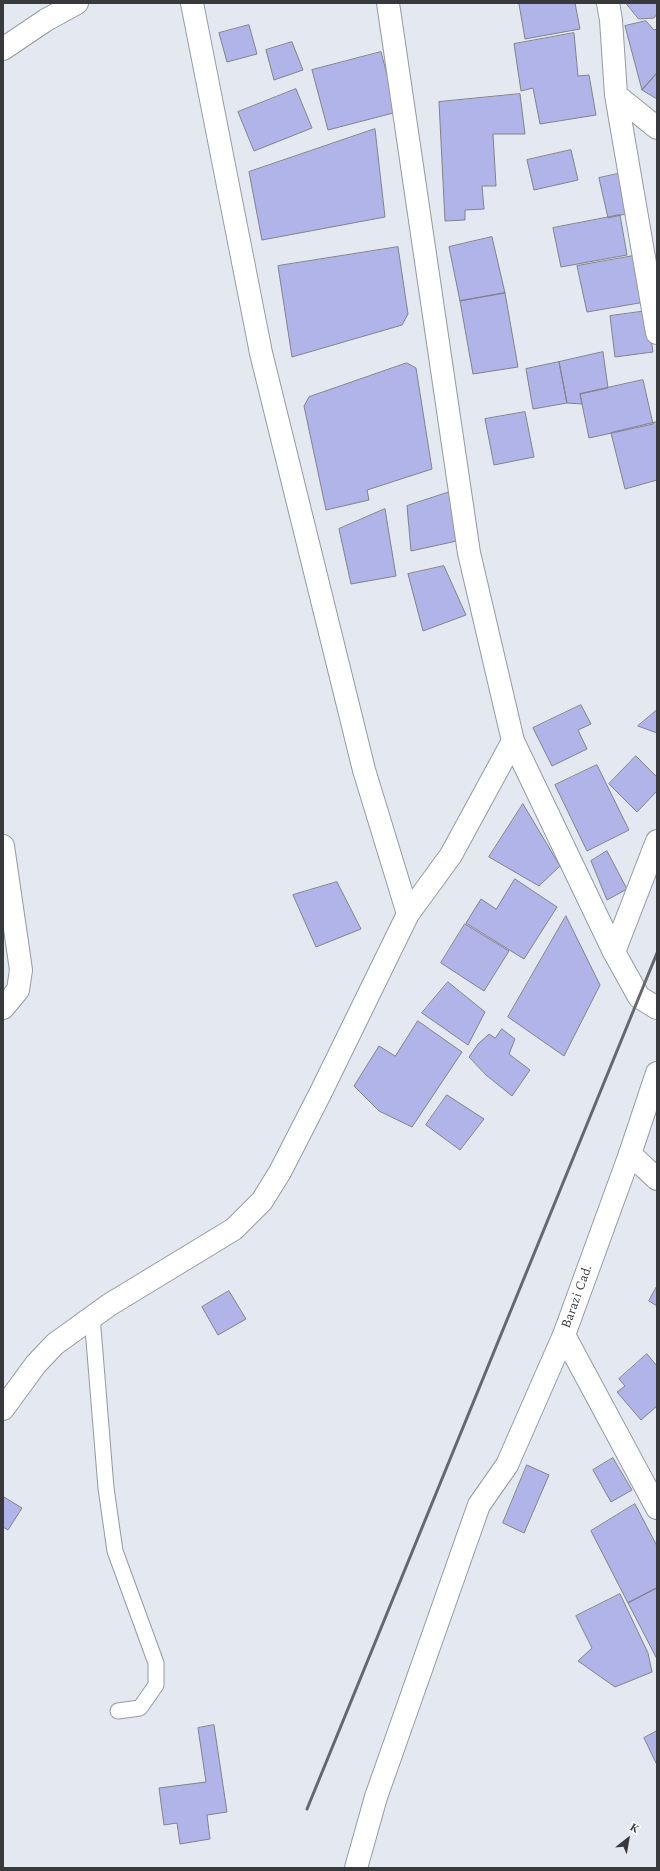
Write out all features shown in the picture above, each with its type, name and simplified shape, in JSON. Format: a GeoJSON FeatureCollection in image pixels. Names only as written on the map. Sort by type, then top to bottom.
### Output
{"type":"FeatureCollection","features":[{"type":"Feature","properties":{"kind":"street"},"geometry":{"type":"LineString","coordinates":[[3,49],[46,20],[77,3]]}},
{"type":"Feature","properties":{"kind":"street"},"geometry":{"type":"LineString","coordinates":[[192,3],[261,353],[364,770],[408,914]]}},
{"type":"Feature","properties":{"kind":"street"},"geometry":{"type":"LineString","coordinates":[[388,3],[469,553],[513,741],[614,952],[639,997],[657,1008]]}},
{"type":"Feature","properties":{"kind":"street"},"geometry":{"type":"LineString","coordinates":[[608,3],[611,20],[616,95],[657,333]]}},
{"type":"Feature","properties":{"kind":"street"},"geometry":{"type":"LineString","coordinates":[[616,95],[657,128]]}},
{"type":"Feature","properties":{"kind":"street"},"geometry":{"type":"LineString","coordinates":[[3,1409],[36,1364],[55,1344],[92,1316],[234,1229],[262,1201],[280,1172],[321,1092],[408,914],[451,855],[513,741]]}},
{"type":"Feature","properties":{"kind":"street"},"geometry":{"type":"LineString","coordinates":[[614,952],[657,841]]}},
{"type":"Feature","properties":{"kind":"street"},"geometry":{"type":"LineString","coordinates":[[3,1008],[18,990],[21,970],[4,852]]}},
{"type":"Feature","properties":{"kind":"street","name":"Barazi Cad."},"geometry":{"type":"LineString","coordinates":[[657,1073],[630,1154],[564,1335],[657,1508]]}},
{"type":"Feature","properties":{"kind":"street"},"geometry":{"type":"LineString","coordinates":[[630,1154],[657,1180]]}},
{"type":"Feature","properties":{"kind":"street"},"geometry":{"type":"LineString","coordinates":[[356,1868],[376,1797],[479,1505],[507,1465],[564,1335]]}},
{"type":"Feature","properties":{"kind":"lane"},"geometry":{"type":"LineString","coordinates":[[92,1316],[106,1488],[115,1551],[156,1663],[156,1685],[140,1708],[118,1711]]}},
{"type":"Feature","properties":{"kind":"building"},"geometry":{"type":"Polygon","coordinates":[[[575,3],[580,29],[525,39],[519,4],[575,3]]]}},
{"type":"Feature","properties":{"kind":"building"},"geometry":{"type":"Polygon","coordinates":[[[626,3],[657,3],[657,14],[654,18],[639,19],[626,3]]]}},
{"type":"Feature","properties":{"kind":"building"},"geometry":{"type":"Polygon","coordinates":[[[646,21],[654,30],[657,29],[657,73],[642,90],[625,26],[646,21]]]}},
{"type":"Feature","properties":{"kind":"building"},"geometry":{"type":"Polygon","coordinates":[[[249,25],[257,54],[227,62],[219,33],[249,25]]]}},
{"type":"Feature","properties":{"kind":"building"},"geometry":{"type":"Polygon","coordinates":[[[574,33],[578,76],[589,75],[596,115],[540,124],[533,88],[521,91],[514,44],[574,33]]]}},
{"type":"Feature","properties":{"kind":"building"},"geometry":{"type":"Polygon","coordinates":[[[292,42],[303,70],[274,80],[266,50],[292,42]]]}},
{"type":"Feature","properties":{"kind":"building"},"geometry":{"type":"Polygon","coordinates":[[[381,52],[397,112],[328,130],[312,70],[381,52]]]}},
{"type":"Feature","properties":{"kind":"building"},"geometry":{"type":"Polygon","coordinates":[[[657,73],[657,99],[642,90],[657,73]]]}},
{"type":"Feature","properties":{"kind":"building"},"geometry":{"type":"Polygon","coordinates":[[[296,89],[312,128],[254,151],[238,112],[296,89]]]}},
{"type":"Feature","properties":{"kind":"building"},"geometry":{"type":"Polygon","coordinates":[[[520,94],[525,134],[493,134],[496,186],[482,186],[484,209],[465,210],[465,220],[445,221],[439,102],[520,94]]]}},
{"type":"Feature","properties":{"kind":"building"},"geometry":{"type":"Polygon","coordinates":[[[375,129],[385,217],[262,240],[249,172],[375,129]]]}},
{"type":"Feature","properties":{"kind":"building"},"geometry":{"type":"Polygon","coordinates":[[[571,150],[578,180],[534,190],[527,160],[571,150]]]}},
{"type":"Feature","properties":{"kind":"building"},"geometry":{"type":"Polygon","coordinates":[[[622,173],[630,213],[608,218],[599,178],[622,173]]]}},
{"type":"Feature","properties":{"kind":"building"},"geometry":{"type":"Polygon","coordinates":[[[620,215],[627,255],[561,267],[553,228],[620,215]]]}},
{"type":"Feature","properties":{"kind":"building"},"geometry":{"type":"Polygon","coordinates":[[[492,237],[505,293],[460,301],[449,247],[492,237]]]}},
{"type":"Feature","properties":{"kind":"building"},"geometry":{"type":"Polygon","coordinates":[[[398,247],[408,314],[402,325],[292,357],[278,266],[398,247]]]}},
{"type":"Feature","properties":{"kind":"building"},"geometry":{"type":"Polygon","coordinates":[[[639,255],[645,302],[587,312],[577,266],[639,255]]]}},
{"type":"Feature","properties":{"kind":"building"},"geometry":{"type":"Polygon","coordinates":[[[505,293],[518,367],[473,374],[460,301],[505,293]]]}},
{"type":"Feature","properties":{"kind":"building"},"geometry":{"type":"Polygon","coordinates":[[[647,311],[653,352],[615,357],[610,316],[647,311]]]}},
{"type":"Feature","properties":{"kind":"building"},"geometry":{"type":"Polygon","coordinates":[[[603,352],[608,388],[580,394],[582,404],[567,403],[559,362],[603,352]]]}},
{"type":"Feature","properties":{"kind":"building"},"geometry":{"type":"Polygon","coordinates":[[[559,362],[567,403],[533,409],[526,369],[559,362]]]}},
{"type":"Feature","properties":{"kind":"building"},"geometry":{"type":"Polygon","coordinates":[[[407,363],[416,368],[432,469],[367,490],[369,500],[326,510],[304,406],[309,397],[407,363]]]}},
{"type":"Feature","properties":{"kind":"building"},"geometry":{"type":"Polygon","coordinates":[[[643,380],[653,424],[589,438],[580,394],[643,380]]]}},
{"type":"Feature","properties":{"kind":"building"},"geometry":{"type":"Polygon","coordinates":[[[525,412],[534,457],[494,465],[485,419],[525,412]]]}},
{"type":"Feature","properties":{"kind":"building"},"geometry":{"type":"Polygon","coordinates":[[[657,422],[657,480],[625,489],[611,433],[657,422]]]}},
{"type":"Feature","properties":{"kind":"building"},"geometry":{"type":"Polygon","coordinates":[[[459,489],[466,539],[411,551],[407,506],[459,489]]]}},
{"type":"Feature","properties":{"kind":"building"},"geometry":{"type":"Polygon","coordinates":[[[385,509],[396,576],[351,584],[339,529],[385,509]]]}},
{"type":"Feature","properties":{"kind":"building"},"geometry":{"type":"Polygon","coordinates":[[[444,566],[466,615],[423,631],[408,574],[444,566]]]}},
{"type":"Feature","properties":{"kind":"building"},"geometry":{"type":"Polygon","coordinates":[[[581,705],[591,724],[578,730],[587,749],[552,766],[533,728],[581,705]]]}},
{"type":"Feature","properties":{"kind":"building"},"geometry":{"type":"Polygon","coordinates":[[[657,710],[657,733],[638,726],[657,710]]]}},
{"type":"Feature","properties":{"kind":"building"},"geometry":{"type":"Polygon","coordinates":[[[636,756],[657,777],[657,791],[637,812],[609,784],[636,756]]]}},
{"type":"Feature","properties":{"kind":"building"},"geometry":{"type":"Polygon","coordinates":[[[597,765],[629,830],[587,851],[555,785],[597,765]]]}},
{"type":"Feature","properties":{"kind":"building"},"geometry":{"type":"Polygon","coordinates":[[[523,804],[560,866],[539,886],[489,857],[523,804]]]}},
{"type":"Feature","properties":{"kind":"building"},"geometry":{"type":"Polygon","coordinates":[[[607,851],[627,889],[607,900],[591,861],[607,851]]]}},
{"type":"Feature","properties":{"kind":"building"},"geometry":{"type":"Polygon","coordinates":[[[515,879],[557,907],[524,959],[466,923],[481,899],[496,909],[515,879]]]}},
{"type":"Feature","properties":{"kind":"building"},"geometry":{"type":"Polygon","coordinates":[[[337,882],[361,929],[316,947],[293,895],[337,882]]]}},
{"type":"Feature","properties":{"kind":"building"},"geometry":{"type":"Polygon","coordinates":[[[566,916],[600,985],[564,1056],[508,1017],[566,916]]]}},
{"type":"Feature","properties":{"kind":"building"},"geometry":{"type":"Polygon","coordinates":[[[465,924],[509,951],[484,991],[441,963],[465,924]]]}},
{"type":"Feature","properties":{"kind":"building"},"geometry":{"type":"Polygon","coordinates":[[[448,982],[485,1012],[468,1045],[422,1013],[448,982]]]}},
{"type":"Feature","properties":{"kind":"building"},"geometry":{"type":"Polygon","coordinates":[[[418,1021],[462,1052],[412,1127],[379,1111],[354,1086],[379,1046],[395,1056],[418,1021]]]}},
{"type":"Feature","properties":{"kind":"building"},"geometry":{"type":"Polygon","coordinates":[[[502,1029],[515,1039],[509,1054],[530,1070],[512,1096],[486,1075],[469,1057],[478,1044],[489,1034],[495,1038],[502,1029]]]}},
{"type":"Feature","properties":{"kind":"building"},"geometry":{"type":"Polygon","coordinates":[[[447,1095],[484,1119],[460,1150],[426,1125],[447,1095]]]}},
{"type":"Feature","properties":{"kind":"building"},"geometry":{"type":"Polygon","coordinates":[[[657,1286],[657,1306],[649,1301],[657,1286]]]}},
{"type":"Feature","properties":{"kind":"building"},"geometry":{"type":"Polygon","coordinates":[[[229,1291],[246,1319],[218,1335],[202,1307],[229,1291]]]}},
{"type":"Feature","properties":{"kind":"building"},"geometry":{"type":"Polygon","coordinates":[[[647,1354],[657,1366],[657,1406],[641,1420],[617,1392],[625,1386],[619,1379],[647,1354]]]}},
{"type":"Feature","properties":{"kind":"building"},"geometry":{"type":"Polygon","coordinates":[[[613,1458],[632,1490],[611,1502],[593,1470],[613,1458]]]}},
{"type":"Feature","properties":{"kind":"building"},"geometry":{"type":"Polygon","coordinates":[[[527,1465],[549,1475],[524,1533],[503,1523],[527,1465]]]}},
{"type":"Feature","properties":{"kind":"building"},"geometry":{"type":"Polygon","coordinates":[[[4,1497],[22,1508],[8,1530],[3,1527],[4,1497]]]}},
{"type":"Feature","properties":{"kind":"building"},"geometry":{"type":"Polygon","coordinates":[[[635,1504],[657,1546],[657,1588],[628,1603],[591,1531],[635,1504]]]}},
{"type":"Feature","properties":{"kind":"building"},"geometry":{"type":"Polygon","coordinates":[[[657,1588],[657,1659],[628,1603],[657,1588]]]}},
{"type":"Feature","properties":{"kind":"building"},"geometry":{"type":"Polygon","coordinates":[[[620,1594],[648,1653],[652,1672],[615,1687],[578,1661],[592,1648],[576,1616],[620,1594]]]}},
{"type":"Feature","properties":{"kind":"building"},"geometry":{"type":"Polygon","coordinates":[[[214,1725],[227,1812],[207,1815],[210,1839],[180,1844],[177,1823],[164,1825],[159,1788],[206,1782],[198,1728],[214,1725]]]}},
{"type":"Feature","properties":{"kind":"building"},"geometry":{"type":"Polygon","coordinates":[[[657,1731],[657,1765],[644,1738],[657,1731]]]}},
{"type":"Feature","properties":{"kind":"railway"},"geometry":{"type":"LineString","coordinates":[[307,1809],[657,953]]}}]}
